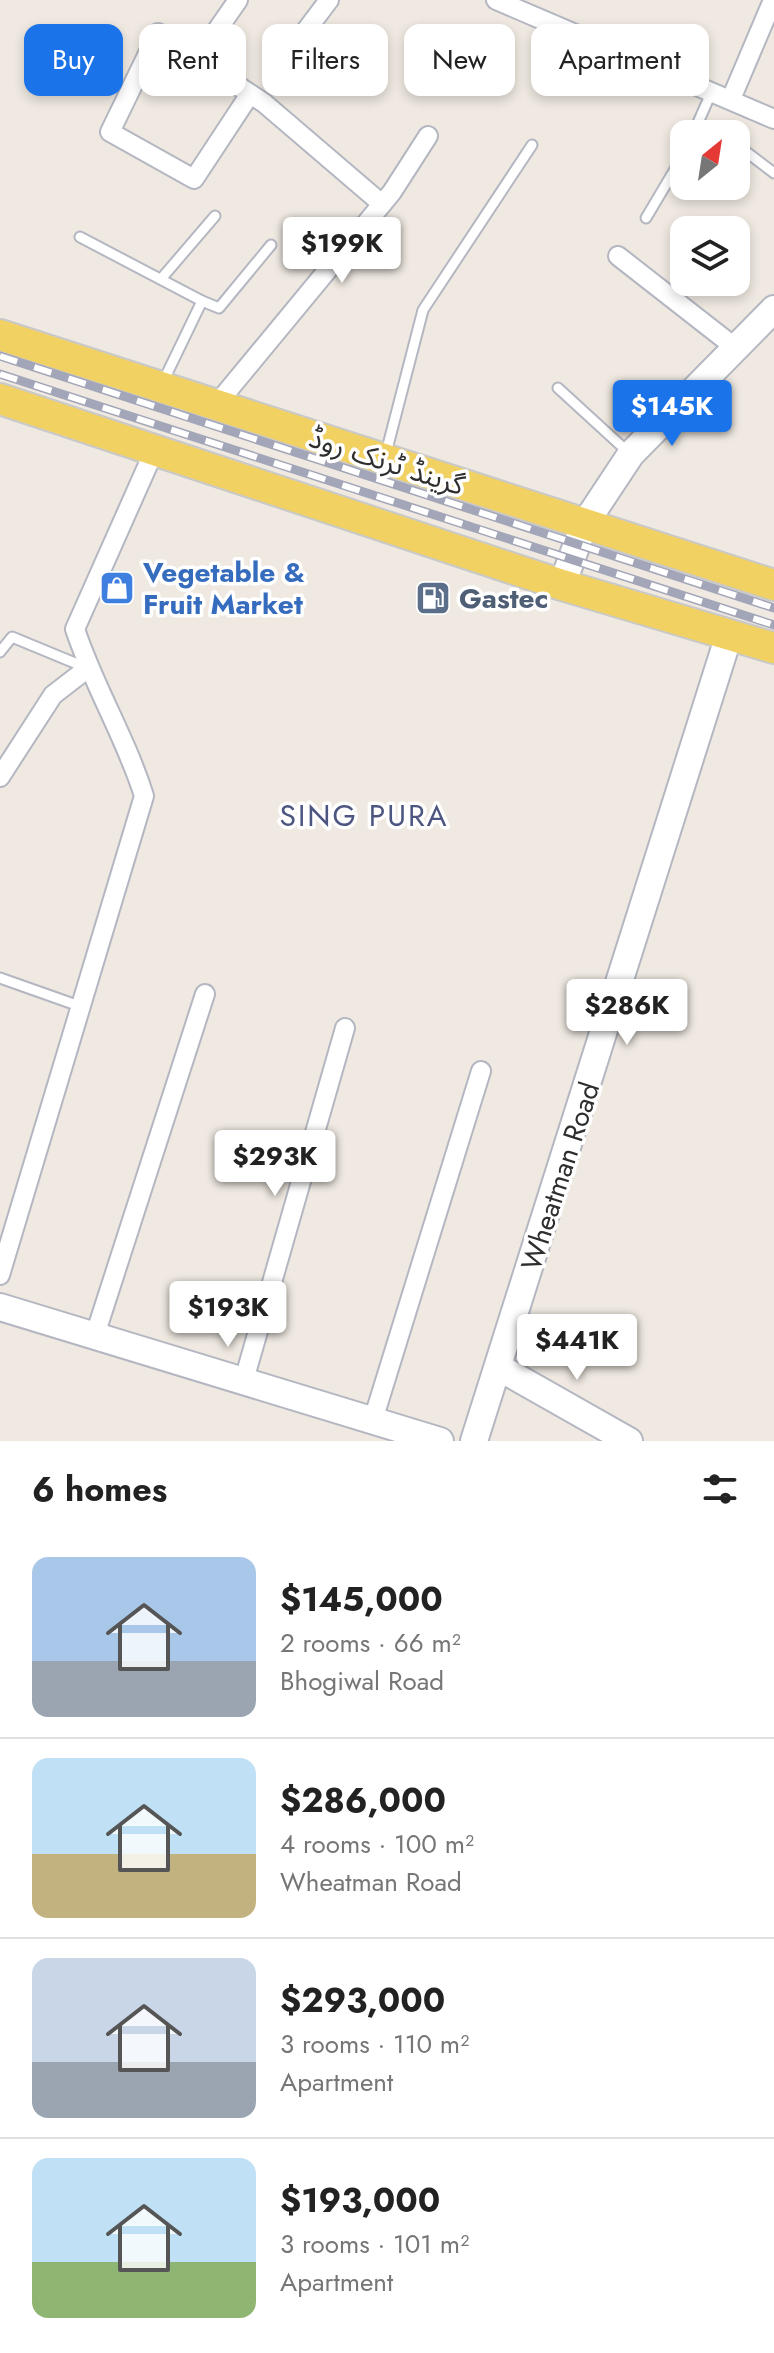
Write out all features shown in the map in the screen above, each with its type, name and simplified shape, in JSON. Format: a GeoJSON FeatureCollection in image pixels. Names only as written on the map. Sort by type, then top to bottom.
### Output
{"type":"FeatureCollection","features":[{"type":"Feature","properties":{"kind":"main road"},"geometry":{"type":"LineString","coordinates":[[562,585],[584,525],[631,454],[774,309]]}},
{"type":"Feature","properties":{"kind":"main road","name":"گرینڈ ٹرنک روڈ"},"geometry":{"type":"LineString","coordinates":[[0,335],[774,585]]}},
{"type":"Feature","properties":{"kind":"main road"},"geometry":{"type":"LineString","coordinates":[[0,399],[562,585],[774,648]]}},
{"type":"Feature","properties":{"kind":"main road","name":"Wheatman Road"},"geometry":{"type":"LineString","coordinates":[[474,1441],[500,1368],[729,635]]}},
{"type":"Feature","properties":{"kind":"main road"},"geometry":{"type":"LineString","coordinates":[[0,1307],[440,1441]]}},
{"type":"Feature","properties":{"kind":"main road"},"geometry":{"type":"LineString","coordinates":[[500,1368],[629,1441]]}},
{"type":"Feature","properties":{"kind":"street"},"geometry":{"type":"LineString","coordinates":[[221,24],[238,0]]}},
{"type":"Feature","properties":{"kind":"street"},"geometry":{"type":"LineString","coordinates":[[311,24],[329,0]]}},
{"type":"Feature","properties":{"kind":"street"},"geometry":{"type":"LineString","coordinates":[[496,0],[774,119]]}},
{"type":"Feature","properties":{"kind":"street"},"geometry":{"type":"LineString","coordinates":[[731,99],[773,0]]}},
{"type":"Feature","properties":{"kind":"street"},"geometry":{"type":"LineString","coordinates":[[139,72],[110,132],[194,179],[250,94]]}},
{"type":"Feature","properties":{"kind":"street"},"geometry":{"type":"LineString","coordinates":[[246,91],[382,204]]}},
{"type":"Feature","properties":{"kind":"street"},"geometry":{"type":"LineString","coordinates":[[216,405],[382,204],[428,136]]}},
{"type":"Feature","properties":{"kind":"street"},"geometry":{"type":"LineString","coordinates":[[618,256],[737,349]]}},
{"type":"Feature","properties":{"kind":"street"},"geometry":{"type":"LineString","coordinates":[[0,1275],[144,796],[131,754],[88,668],[75,629],[155,449]]}},
{"type":"Feature","properties":{"kind":"street"},"geometry":{"type":"LineString","coordinates":[[0,777],[53,695],[88,668]]}},
{"type":"Feature","properties":{"kind":"street"},"geometry":{"type":"LineString","coordinates":[[95,1335],[205,994]]}},
{"type":"Feature","properties":{"kind":"street"},"geometry":{"type":"LineString","coordinates":[[244,1380],[345,1028]]}},
{"type":"Feature","properties":{"kind":"street"},"geometry":{"type":"LineString","coordinates":[[373,1420],[481,1071]]}},
{"type":"Feature","properties":{"kind":"lane"},"geometry":{"type":"LineString","coordinates":[[700,120],[712,91]]}},
{"type":"Feature","properties":{"kind":"lane"},"geometry":{"type":"LineString","coordinates":[[384,460],[423,310],[532,145]]}},
{"type":"Feature","properties":{"kind":"lane"},"geometry":{"type":"LineString","coordinates":[[750,155],[774,173]]}},
{"type":"Feature","properties":{"kind":"lane"},"geometry":{"type":"LineString","coordinates":[[646,218],[670,178]]}},
{"type":"Feature","properties":{"kind":"lane"},"geometry":{"type":"LineString","coordinates":[[161,279],[215,216]]}},
{"type":"Feature","properties":{"kind":"lane"},"geometry":{"type":"LineString","coordinates":[[80,237],[219,308],[271,245]]}},
{"type":"Feature","properties":{"kind":"lane"},"geometry":{"type":"LineString","coordinates":[[160,387],[202,301]]}},
{"type":"Feature","properties":{"kind":"lane"},"geometry":{"type":"LineString","coordinates":[[558,388],[631,454]]}},
{"type":"Feature","properties":{"kind":"lane"},"geometry":{"type":"LineString","coordinates":[[0,652],[12,637],[88,668]]}},
{"type":"Feature","properties":{"kind":"lane"},"geometry":{"type":"LineString","coordinates":[[0,978],[82,1007]]}},
{"type":"Feature","properties":{"kind":"railway"},"geometry":{"type":"LineString","coordinates":[[0,356],[774,608]]}},
{"type":"Feature","properties":{"kind":"railway"},"geometry":{"type":"LineString","coordinates":[[0,374],[774,625]]}},
{"type":"Feature","properties":{"kind":"place","name":"Vegetable & Fruit Market"},"geometry":{"type":"Point","coordinates":[117,588]}},
{"type":"Feature","properties":{"kind":"place","name":"Gastec"},"geometry":{"type":"Point","coordinates":[433,598]}},
{"type":"Feature","properties":{"kind":"district","name":"SING PURA"},"geometry":{"type":"Point","coordinates":[364,816]}}]}
